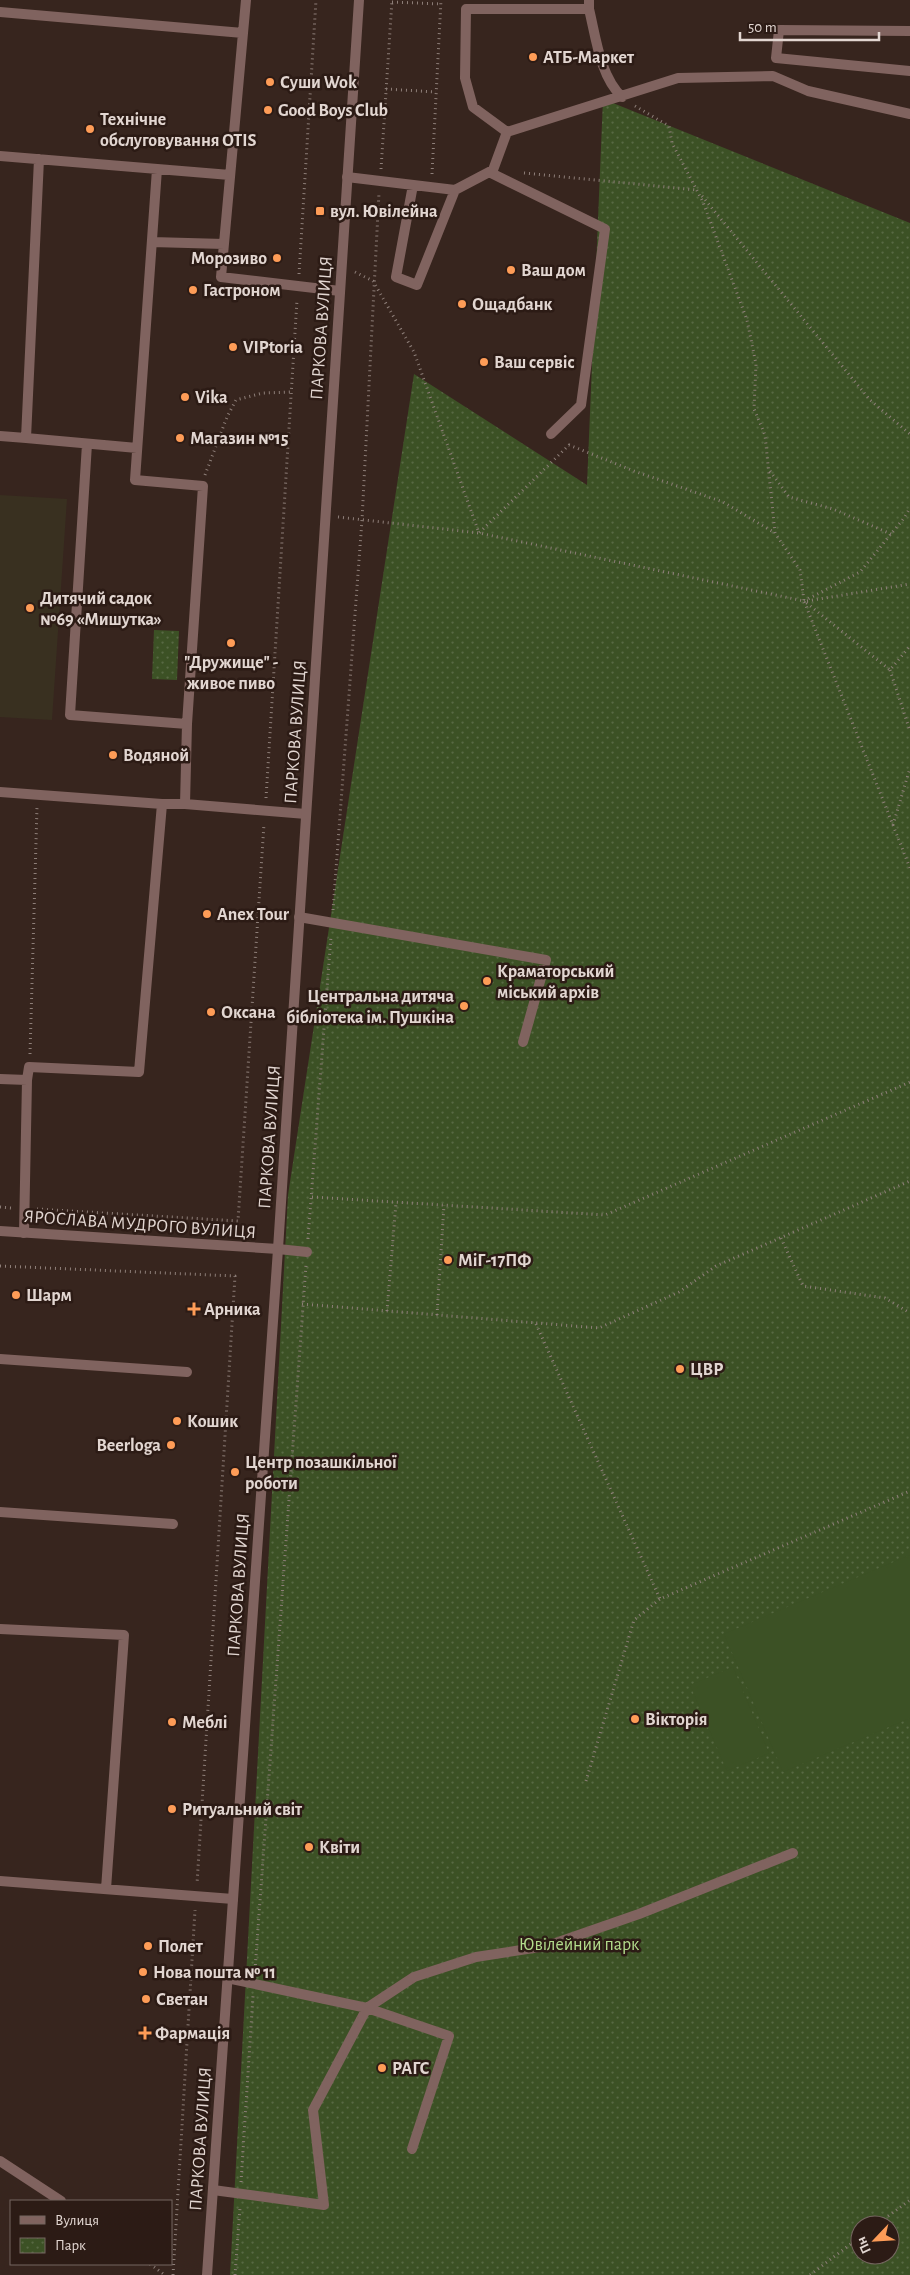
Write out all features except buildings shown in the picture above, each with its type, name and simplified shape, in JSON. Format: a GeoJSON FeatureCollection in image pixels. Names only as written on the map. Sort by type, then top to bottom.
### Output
{"type":"FeatureCollection","features":[{"type":"Feature","properties":{"kind":"street"},"geometry":{"type":"LineString","coordinates":[[246,0],[221,276],[340,291]]}},
{"type":"Feature","properties":{"kind":"street","name":"ПАРКОВА ВУЛИЦЯ"},"geometry":{"type":"LineString","coordinates":[[207,2275],[278,1249],[358,0]]}},
{"type":"Feature","properties":{"kind":"street"},"geometry":{"type":"LineString","coordinates":[[507,132],[474,107],[465,78],[466,9],[589,5],[603,64],[613,89],[622,98]]}},
{"type":"Feature","properties":{"kind":"street"},"geometry":{"type":"LineString","coordinates":[[0,12],[243,33]]}},
{"type":"Feature","properties":{"kind":"street"},"geometry":{"type":"LineString","coordinates":[[773,76],[779,30],[910,31]]}},
{"type":"Feature","properties":{"kind":"street"},"geometry":{"type":"LineString","coordinates":[[776,58],[910,71]]}},
{"type":"Feature","properties":{"kind":"street"},"geometry":{"type":"LineString","coordinates":[[507,132],[622,98],[678,78],[773,76],[808,91],[910,114]]}},
{"type":"Feature","properties":{"kind":"street"},"geometry":{"type":"LineString","coordinates":[[347,177],[455,190],[493,170],[507,132]]}},
{"type":"Feature","properties":{"kind":"street"},"geometry":{"type":"LineString","coordinates":[[0,156],[230,175]]}},
{"type":"Feature","properties":{"kind":"street"},"geometry":{"type":"LineString","coordinates":[[26,438],[39,159]]}},
{"type":"Feature","properties":{"kind":"street"},"geometry":{"type":"LineString","coordinates":[[157,169],[135,480],[203,486],[187,724],[185,804]]}},
{"type":"Feature","properties":{"kind":"street"},"geometry":{"type":"LineString","coordinates":[[489,172],[605,229],[580,405],[551,434]]}},
{"type":"Feature","properties":{"kind":"street"},"geometry":{"type":"LineString","coordinates":[[413,185],[396,277],[417,285],[455,190]]}},
{"type":"Feature","properties":{"kind":"street"},"geometry":{"type":"LineString","coordinates":[[152,242],[224,244]]}},
{"type":"Feature","properties":{"kind":"street"},"geometry":{"type":"LineString","coordinates":[[0,436],[137,448]]}},
{"type":"Feature","properties":{"kind":"street"},"geometry":{"type":"LineString","coordinates":[[87,444],[70,715],[187,724]]}},
{"type":"Feature","properties":{"kind":"street"},"geometry":{"type":"LineString","coordinates":[[0,792],[306,814]]}},
{"type":"Feature","properties":{"kind":"street"},"geometry":{"type":"LineString","coordinates":[[24,1233],[27,1080],[29,1067],[139,1072],[162,804]]}},
{"type":"Feature","properties":{"kind":"street"},"geometry":{"type":"LineString","coordinates":[[299,917],[546,960],[523,1042]]}},
{"type":"Feature","properties":{"kind":"street"},"geometry":{"type":"LineString","coordinates":[[0,1079],[27,1080]]}},
{"type":"Feature","properties":{"kind":"street","name":"ЯРОСЛАВА МУДРОГО ВУЛИЦЯ"},"geometry":{"type":"LineString","coordinates":[[0,1231],[307,1252]]}},
{"type":"Feature","properties":{"kind":"street"},"geometry":{"type":"LineString","coordinates":[[0,1358],[187,1372]]}},
{"type":"Feature","properties":{"kind":"street"},"geometry":{"type":"LineString","coordinates":[[0,1512],[173,1524]]}},
{"type":"Feature","properties":{"kind":"street"},"geometry":{"type":"LineString","coordinates":[[0,1629],[124,1635],[106,1889]]}},
{"type":"Feature","properties":{"kind":"street"},"geometry":{"type":"LineString","coordinates":[[213,2190],[324,2205],[313,2110],[367,2008],[414,1977],[476,1957],[547,1946],[639,1914],[793,1853]]}},
{"type":"Feature","properties":{"kind":"street"},"geometry":{"type":"LineString","coordinates":[[0,1881],[233,1899]]}},
{"type":"Feature","properties":{"kind":"street"},"geometry":{"type":"LineString","coordinates":[[227,1978],[367,2008],[449,2036],[412,2149]]}},
{"type":"Feature","properties":{"kind":"street"},"geometry":{"type":"LineString","coordinates":[[0,2160],[60,2200]]}},
{"type":"Feature","properties":{"kind":"path"},"geometry":{"type":"LineString","coordinates":[[24,1208],[238,1221],[316,0]]}},
{"type":"Feature","properties":{"kind":"path"},"geometry":{"type":"LineString","coordinates":[[431,187],[441,2],[392,1],[374,281],[362,520],[312,1197],[605,1215],[910,1082]]}},
{"type":"Feature","properties":{"kind":"path"},"geometry":{"type":"LineString","coordinates":[[386,89],[436,92]]}},
{"type":"Feature","properties":{"kind":"path"},"geometry":{"type":"LineString","coordinates":[[622,98],[669,126],[672,143],[703,202],[747,320],[756,364],[754,410],[766,435],[775,533]]}},
{"type":"Feature","properties":{"kind":"path"},"geometry":{"type":"LineString","coordinates":[[522,173],[696,189],[870,400],[910,434]]}},
{"type":"Feature","properties":{"kind":"path"},"geometry":{"type":"LineString","coordinates":[[341,265],[374,281],[414,352],[479,533]]}},
{"type":"Feature","properties":{"kind":"path"},"geometry":{"type":"LineString","coordinates":[[203,486],[208,463],[226,416],[236,400],[263,393],[292,392]]}},
{"type":"Feature","properties":{"kind":"path"},"geometry":{"type":"LineString","coordinates":[[479,533],[569,445],[634,471],[723,502],[775,533],[800,570],[804,601],[910,868]]}},
{"type":"Feature","properties":{"kind":"path"},"geometry":{"type":"LineString","coordinates":[[769,469],[789,497],[833,509],[891,534]]}},
{"type":"Feature","properties":{"kind":"path"},"geometry":{"type":"LineString","coordinates":[[804,601],[860,572],[910,508]]}},
{"type":"Feature","properties":{"kind":"path"},"geometry":{"type":"LineString","coordinates":[[325,515],[479,533],[804,601],[910,585]]}},
{"type":"Feature","properties":{"kind":"path"},"geometry":{"type":"LineString","coordinates":[[804,601],[890,670],[910,731]]}},
{"type":"Feature","properties":{"kind":"path"},"geometry":{"type":"LineString","coordinates":[[890,670],[910,646]]}},
{"type":"Feature","properties":{"kind":"path"},"geometry":{"type":"LineString","coordinates":[[893,825],[910,768]]}},
{"type":"Feature","properties":{"kind":"path"},"geometry":{"type":"LineString","coordinates":[[29,1067],[38,794]]}},
{"type":"Feature","properties":{"kind":"path"},"geometry":{"type":"LineString","coordinates":[[235,2275],[302,1304],[599,1328],[679,1292],[716,1266],[910,1181]]}},
{"type":"Feature","properties":{"kind":"path"},"geometry":{"type":"LineString","coordinates":[[387,1311],[396,1202]]}},
{"type":"Feature","properties":{"kind":"path"},"geometry":{"type":"LineString","coordinates":[[437,1315],[444,1205]]}},
{"type":"Feature","properties":{"kind":"path"},"geometry":{"type":"LineString","coordinates":[[781,1238],[803,1286],[885,1298],[910,1313]]}},
{"type":"Feature","properties":{"kind":"path"},"geometry":{"type":"LineString","coordinates":[[0,1266],[235,1276],[173,2275]]}},
{"type":"Feature","properties":{"kind":"path"},"geometry":{"type":"LineString","coordinates":[[535,1323],[660,1599]]}},
{"type":"Feature","properties":{"kind":"path"},"geometry":{"type":"LineString","coordinates":[[586,1781],[634,1620],[660,1599],[910,1491]]}},
{"type":"Feature","properties":{"kind":"path"},"geometry":{"type":"LineString","coordinates":[[890,2215],[910,2200]]}},
{"type":"Feature","properties":{"kind":"path"},"geometry":{"type":"LineString","coordinates":[[810,2275],[850,2245]]}},
{"type":"Feature","properties":{"kind":"path"},"geometry":{"type":"LineString","coordinates":[[151,2265],[166,2275]]}},
{"type":"Feature","properties":{"kind":"shaded area","name":"Дитячий садок №69 «Мишутка»"},"geometry":{"type":"Polygon","coordinates":[[[0,495],[67,499],[52,720],[0,717],[0,495]]]}},
{"type":"Feature","properties":{"kind":"green space","name":"Ювілейний парк"},"geometry":{"type":"Polygon","coordinates":[[[603,99],[910,223],[910,2275],[230,2275],[288,1195],[414,374],[587,485],[603,99]]]}},
{"type":"Feature","properties":{"kind":"green space"},"geometry":{"type":"Polygon","coordinates":[[[154,630],[179,631],[177,680],[152,679],[154,630]]]}},
{"type":"Feature","properties":{"kind":"green space"},"geometry":{"type":"Polygon","coordinates":[[[910,1555],[910,1718],[783,1772],[724,1634],[910,1555]]]}},
{"type":"Feature","properties":{"kind":"green space"},"geometry":{"type":"Polygon","coordinates":[[[733,1667],[769,1753],[727,1771],[690,1685],[733,1667]]]}},
{"type":"Feature","properties":{"kind":"place","name":"АТБ-Маркет"},"geometry":{"type":"Point","coordinates":[533,57]}},
{"type":"Feature","properties":{"kind":"place","name":"Суши Wok"},"geometry":{"type":"Point","coordinates":[270,82]}},
{"type":"Feature","properties":{"kind":"place","name":"Good Boys Club"},"geometry":{"type":"Point","coordinates":[268,110]}},
{"type":"Feature","properties":{"kind":"place","name":"Технічне обслуговування OTIS"},"geometry":{"type":"Point","coordinates":[90,129]}},
{"type":"Feature","properties":{"kind":"place","name":"вул. Ювілейна"},"geometry":{"type":"Point","coordinates":[320,211]}},
{"type":"Feature","properties":{"kind":"place","name":"Морозиво"},"geometry":{"type":"Point","coordinates":[277,258]}},
{"type":"Feature","properties":{"kind":"place","name":"Ваш дом"},"geometry":{"type":"Point","coordinates":[511,270]}},
{"type":"Feature","properties":{"kind":"place","name":"Гастроном"},"geometry":{"type":"Point","coordinates":[193,290]}},
{"type":"Feature","properties":{"kind":"place","name":"Ощадбанк"},"geometry":{"type":"Point","coordinates":[462,304]}},
{"type":"Feature","properties":{"kind":"place","name":"VIPtoria"},"geometry":{"type":"Point","coordinates":[233,347]}},
{"type":"Feature","properties":{"kind":"place","name":"Ваш сервіс"},"geometry":{"type":"Point","coordinates":[484,362]}},
{"type":"Feature","properties":{"kind":"place","name":"Vika"},"geometry":{"type":"Point","coordinates":[185,397]}},
{"type":"Feature","properties":{"kind":"place","name":"Магазин №15"},"geometry":{"type":"Point","coordinates":[180,438]}},
{"type":"Feature","properties":{"kind":"place","name":"Дитячий садок №69 «Мишутка»"},"geometry":{"type":"Point","coordinates":[30,608]}},
{"type":"Feature","properties":{"kind":"place","name":"\"Дружище\" - живое пиво"},"geometry":{"type":"Point","coordinates":[231,643]}},
{"type":"Feature","properties":{"kind":"place","name":"Водяной"},"geometry":{"type":"Point","coordinates":[113,755]}},
{"type":"Feature","properties":{"kind":"place","name":"Anex Tour"},"geometry":{"type":"Point","coordinates":[207,914]}},
{"type":"Feature","properties":{"kind":"place","name":"Краматорський міський архів"},"geometry":{"type":"Point","coordinates":[487,981]}},
{"type":"Feature","properties":{"kind":"place","name":"Центральна дитяча бібліотека ім. Пушкіна"},"geometry":{"type":"Point","coordinates":[464,1006]}},
{"type":"Feature","properties":{"kind":"place","name":"Оксана"},"geometry":{"type":"Point","coordinates":[211,1012]}},
{"type":"Feature","properties":{"kind":"place","name":"МіГ-17ПФ"},"geometry":{"type":"Point","coordinates":[448,1260]}},
{"type":"Feature","properties":{"kind":"place","name":"Шарм"},"geometry":{"type":"Point","coordinates":[16,1295]}},
{"type":"Feature","properties":{"kind":"place","name":"Арника"},"geometry":{"type":"Point","coordinates":[194,1309]}},
{"type":"Feature","properties":{"kind":"place","name":"ЦВР"},"geometry":{"type":"Point","coordinates":[680,1369]}},
{"type":"Feature","properties":{"kind":"place","name":"Кошик"},"geometry":{"type":"Point","coordinates":[177,1421]}},
{"type":"Feature","properties":{"kind":"place","name":"Beerloga"},"geometry":{"type":"Point","coordinates":[171,1445]}},
{"type":"Feature","properties":{"kind":"place","name":"Центр позашкільної роботи"},"geometry":{"type":"Point","coordinates":[235,1472]}},
{"type":"Feature","properties":{"kind":"place","name":"Вікторія"},"geometry":{"type":"Point","coordinates":[635,1719]}},
{"type":"Feature","properties":{"kind":"place","name":"Меблі"},"geometry":{"type":"Point","coordinates":[172,1722]}},
{"type":"Feature","properties":{"kind":"place","name":"Ритуальний світ"},"geometry":{"type":"Point","coordinates":[172,1809]}},
{"type":"Feature","properties":{"kind":"place","name":"Квіти"},"geometry":{"type":"Point","coordinates":[309,1847]}},
{"type":"Feature","properties":{"kind":"place","name":"Полет"},"geometry":{"type":"Point","coordinates":[148,1946]}},
{"type":"Feature","properties":{"kind":"place","name":"Нова пошта № 11"},"geometry":{"type":"Point","coordinates":[143,1972]}},
{"type":"Feature","properties":{"kind":"place","name":"Светан"},"geometry":{"type":"Point","coordinates":[146,1999]}},
{"type":"Feature","properties":{"kind":"place","name":"Фармація"},"geometry":{"type":"Point","coordinates":[145,2033]}},
{"type":"Feature","properties":{"kind":"place","name":"РАГС"},"geometry":{"type":"Point","coordinates":[382,2068]}}]}
